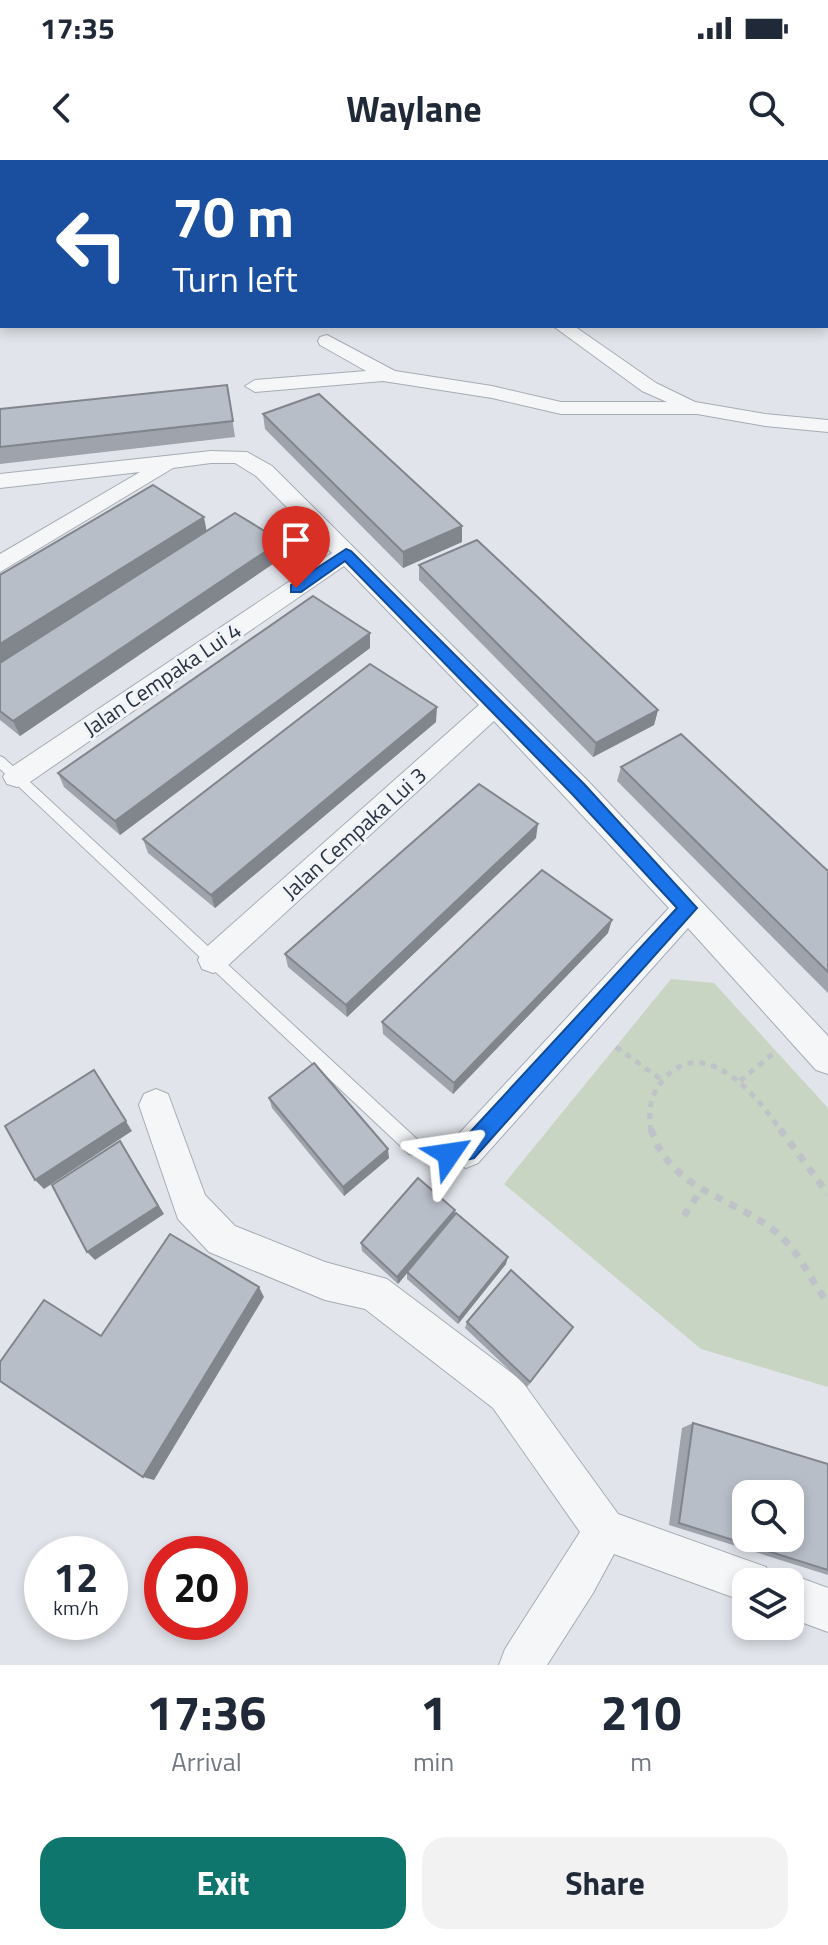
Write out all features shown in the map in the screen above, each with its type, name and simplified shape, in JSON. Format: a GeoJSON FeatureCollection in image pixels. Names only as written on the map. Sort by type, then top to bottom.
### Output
{"type":"FeatureCollection","features":[{"type":"Feature","properties":{"kind":"street"},"geometry":{"type":"LineString","coordinates":[[565,328],[649,387],[697,408]]}},
{"type":"Feature","properties":{"kind":"street"},"geometry":{"type":"LineString","coordinates":[[327,341],[389,376]]}},
{"type":"Feature","properties":{"kind":"street"},"geometry":{"type":"LineString","coordinates":[[255,386],[389,376],[492,392],[561,408],[697,408],[752,418],[828,426]]}},
{"type":"Feature","properties":{"kind":"street"},"geometry":{"type":"LineString","coordinates":[[0,481],[173,461],[239,457],[264,471],[495,705],[828,1059]]}},
{"type":"Feature","properties":{"kind":"street"},"geometry":{"type":"LineString","coordinates":[[0,564],[173,461]]}},
{"type":"Feature","properties":{"kind":"street","name":"Jalan Cempaka Lui 4"},"geometry":{"type":"LineString","coordinates":[[9,769],[346,554]]}},
{"type":"Feature","properties":{"kind":"street","name":"Jalan Cempaka Lui 3"},"geometry":{"type":"LineString","coordinates":[[213,960],[495,705]]}},
{"type":"Feature","properties":{"kind":"street"},"geometry":{"type":"LineString","coordinates":[[466,1151],[688,908]]}},
{"type":"Feature","properties":{"kind":"street"},"geometry":{"type":"LineString","coordinates":[[156,1105],[191,1206],[222,1239],[325,1281],[374,1292],[507,1394],[604,1530],[732,1575]]}},
{"type":"Feature","properties":{"kind":"street"},"geometry":{"type":"LineString","coordinates":[[521,1665],[578,1578],[604,1530]]}},
{"type":"Feature","properties":{"kind":"street"},"geometry":{"type":"LineString","coordinates":[[804,1601],[828,1610]]}},
{"type":"Feature","properties":{"kind":"lane"},"geometry":{"type":"LineString","coordinates":[[9,769],[415,1148],[449,1154],[466,1151]]}},
{"type":"Feature","properties":{"kind":"path"},"geometry":{"type":"LineString","coordinates":[[616,1047],[662,1080]]}},
{"type":"Feature","properties":{"kind":"path"},"geometry":{"type":"LineString","coordinates":[[740,1081],[776,1051]]}},
{"type":"Feature","properties":{"kind":"path"},"geometry":{"type":"LineString","coordinates":[[828,1194],[806,1170],[762,1105],[731,1074],[698,1062],[675,1068],[662,1080],[648,1107],[650,1126],[667,1161],[701,1190],[787,1241],[828,1303]]}},
{"type":"Feature","properties":{"kind":"path"},"geometry":{"type":"LineString","coordinates":[[684,1216],[701,1190]]}},
{"type":"Feature","properties":{"kind":"green space"},"geometry":{"type":"Polygon","coordinates":[[[671,979],[714,983],[828,1108],[828,1387],[701,1349],[504,1184],[671,979]]]}},
{"type":"Feature","properties":{"kind":"building"},"geometry":{"type":"Polygon","coordinates":[[[227,385],[233,421],[0,447],[0,409],[227,385]]]}},
{"type":"Feature","properties":{"kind":"building"},"geometry":{"type":"Polygon","coordinates":[[[319,394],[462,526],[403,552],[263,414],[319,394]]]}},
{"type":"Feature","properties":{"kind":"building"},"geometry":{"type":"Polygon","coordinates":[[[153,485],[204,517],[0,644],[0,575],[153,485]]]}},
{"type":"Feature","properties":{"kind":"building"},"geometry":{"type":"Polygon","coordinates":[[[235,513],[281,541],[13,721],[0,711],[0,663],[235,513]]]}},
{"type":"Feature","properties":{"kind":"building"},"geometry":{"type":"Polygon","coordinates":[[[477,540],[658,710],[596,743],[419,565],[477,540]]]}},
{"type":"Feature","properties":{"kind":"building"},"geometry":{"type":"Polygon","coordinates":[[[313,596],[370,633],[115,821],[58,773],[313,596]]]}},
{"type":"Feature","properties":{"kind":"building"},"geometry":{"type":"Polygon","coordinates":[[[370,664],[437,707],[211,895],[143,839],[370,664]]]}},
{"type":"Feature","properties":{"kind":"building"},"geometry":{"type":"Polygon","coordinates":[[[681,734],[828,871],[828,972],[621,767],[681,734]]]}},
{"type":"Feature","properties":{"kind":"building"},"geometry":{"type":"Polygon","coordinates":[[[479,784],[538,824],[346,1005],[285,954],[479,784]]]}},
{"type":"Feature","properties":{"kind":"building"},"geometry":{"type":"Polygon","coordinates":[[[542,870],[612,920],[454,1083],[382,1022],[542,870]]]}},
{"type":"Feature","properties":{"kind":"building"},"geometry":{"type":"Polygon","coordinates":[[[314,1063],[388,1149],[343,1187],[269,1098],[314,1063]]]}},
{"type":"Feature","properties":{"kind":"building"},"geometry":{"type":"Polygon","coordinates":[[[94,1070],[126,1121],[35,1180],[5,1126],[94,1070]]]}},
{"type":"Feature","properties":{"kind":"building"},"geometry":{"type":"Polygon","coordinates":[[[120,1141],[158,1206],[87,1252],[52,1185],[120,1141]]]}},
{"type":"Feature","properties":{"kind":"building"},"geometry":{"type":"Polygon","coordinates":[[[418,1178],[455,1210],[397,1277],[361,1243],[418,1178]]]}},
{"type":"Feature","properties":{"kind":"building"},"geometry":{"type":"Polygon","coordinates":[[[456,1213],[508,1257],[459,1318],[407,1272],[456,1213]]]}},
{"type":"Feature","properties":{"kind":"building"},"geometry":{"type":"Polygon","coordinates":[[[170,1234],[259,1287],[143,1477],[0,1381],[0,1362],[44,1300],[101,1336],[170,1234]]]}},
{"type":"Feature","properties":{"kind":"building"},"geometry":{"type":"Polygon","coordinates":[[[511,1270],[573,1327],[530,1382],[467,1322],[511,1270]]]}},
{"type":"Feature","properties":{"kind":"building"},"geometry":{"type":"Polygon","coordinates":[[[693,1423],[828,1464],[828,1570],[771,1552],[804,1552],[804,1480],[732,1480],[732,1540],[679,1523],[693,1423]]]}},
{"type":"Feature","properties":{"kind":"route"},"geometry":{"type":"LineString","coordinates":[[296,588],[346,554],[579,790],[688,908],[466,1151],[449,1154]]}}]}
